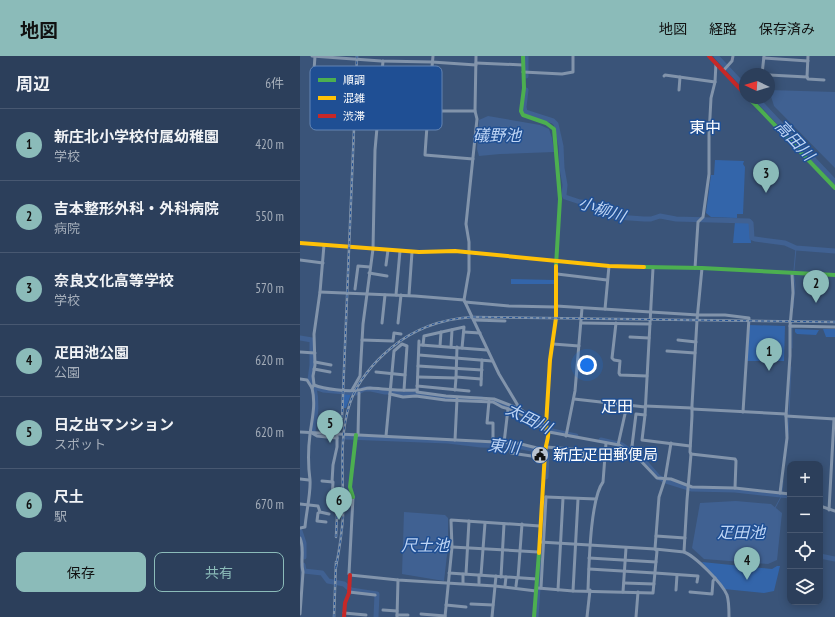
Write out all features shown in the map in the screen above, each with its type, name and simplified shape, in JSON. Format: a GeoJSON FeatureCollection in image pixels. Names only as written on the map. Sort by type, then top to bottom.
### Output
{"type":"FeatureCollection","features":[{"type":"Feature","properties":{"kind":"street"},"geometry":{"type":"LineString","coordinates":[[312,56],[383,61],[523,65]]}},
{"type":"Feature","properties":{"kind":"street"},"geometry":{"type":"LineString","coordinates":[[314,66],[315,56]]}},
{"type":"Feature","properties":{"kind":"street"},"geometry":{"type":"LineString","coordinates":[[401,56],[402,61]]}},
{"type":"Feature","properties":{"kind":"street"},"geometry":{"type":"LineString","coordinates":[[414,61],[415,56]]}},
{"type":"Feature","properties":{"kind":"street"},"geometry":{"type":"LineString","coordinates":[[432,66],[433,56]]}},
{"type":"Feature","properties":{"kind":"street"},"geometry":{"type":"LineString","coordinates":[[476,56],[475,111],[477,119],[466,224],[469,271],[464,301],[492,360],[506,387],[520,409]]}},
{"type":"Feature","properties":{"kind":"street"},"geometry":{"type":"LineString","coordinates":[[523,56],[524,88],[521,111],[523,115],[546,123],[554,129],[560,188],[556,261],[556,306],[546,425],[549,432],[545,452],[542,543],[534,617]]}},
{"type":"Feature","properties":{"kind":"street"},"geometry":{"type":"LineString","coordinates":[[523,72],[562,74],[573,72],[573,56]]}},
{"type":"Feature","properties":{"kind":"street"},"geometry":{"type":"LineString","coordinates":[[709,56],[739,87]]}},
{"type":"Feature","properties":{"kind":"street"},"geometry":{"type":"LineString","coordinates":[[724,70],[730,64],[733,56]]}},
{"type":"Feature","properties":{"kind":"street"},"geometry":{"type":"LineString","coordinates":[[807,77],[808,56]]}},
{"type":"Feature","properties":{"kind":"street"},"geometry":{"type":"LineString","coordinates":[[763,68],[764,57],[808,61]]}},
{"type":"Feature","properties":{"kind":"street"},"geometry":{"type":"LineString","coordinates":[[382,66],[383,61]]}},
{"type":"Feature","properties":{"kind":"street"},"geometry":{"type":"LineString","coordinates":[[694,268],[700,220],[703,217],[709,174],[711,98],[715,82],[716,63]]}},
{"type":"Feature","properties":{"kind":"street"},"geometry":{"type":"LineString","coordinates":[[775,75],[807,77],[808,79],[824,80]]}},
{"type":"Feature","properties":{"kind":"street"},"geometry":{"type":"LineString","coordinates":[[664,76],[715,82]]}},
{"type":"Feature","properties":{"kind":"street"},"geometry":{"type":"LineString","coordinates":[[679,90],[680,77]]}},
{"type":"Feature","properties":{"kind":"street"},"geometry":{"type":"LineString","coordinates":[[755,104],[835,188]]}},
{"type":"Feature","properties":{"kind":"street"},"geometry":{"type":"LineString","coordinates":[[442,112],[475,111]]}},
{"type":"Feature","properties":{"kind":"street"},"geometry":{"type":"LineString","coordinates":[[352,390],[360,376],[362,340],[372,249],[376,130]]}},
{"type":"Feature","properties":{"kind":"street"},"geometry":{"type":"LineString","coordinates":[[426,130],[425,155],[473,159]]}},
{"type":"Feature","properties":{"kind":"street"},"geometry":{"type":"LineString","coordinates":[[300,243],[412,252],[440,251],[469,253],[609,266],[702,268],[835,276]]}},
{"type":"Feature","properties":{"kind":"street"},"geometry":{"type":"LineString","coordinates":[[300,527],[305,527],[307,505],[310,432],[313,417],[313,380],[315,362],[314,334],[320,292],[324,245]]}},
{"type":"Feature","properties":{"kind":"street"},"geometry":{"type":"LineString","coordinates":[[386,265],[388,250]]}},
{"type":"Feature","properties":{"kind":"street"},"geometry":{"type":"LineString","coordinates":[[396,295],[400,251]]}},
{"type":"Feature","properties":{"kind":"street"},"geometry":{"type":"LineString","coordinates":[[409,295],[412,252]]}},
{"type":"Feature","properties":{"kind":"street"},"geometry":{"type":"LineString","coordinates":[[300,260],[323,264]]}},
{"type":"Feature","properties":{"kind":"street"},"geometry":{"type":"LineString","coordinates":[[355,289],[358,266],[370,267]]}},
{"type":"Feature","properties":{"kind":"street"},"geometry":{"type":"LineString","coordinates":[[605,309],[609,266]]}},
{"type":"Feature","properties":{"kind":"street"},"geometry":{"type":"LineString","coordinates":[[654,268],[645,416],[642,440],[690,446]]}},
{"type":"Feature","properties":{"kind":"street"},"geometry":{"type":"LineString","coordinates":[[684,552],[691,454],[690,446],[695,353],[702,268]]}},
{"type":"Feature","properties":{"kind":"street"},"geometry":{"type":"LineString","coordinates":[[780,492],[787,438],[786,415],[793,293],[792,273]]}},
{"type":"Feature","properties":{"kind":"street"},"geometry":{"type":"LineString","coordinates":[[369,274],[387,276]]}},
{"type":"Feature","properties":{"kind":"street"},"geometry":{"type":"LineString","coordinates":[[557,274],[607,280]]}},
{"type":"Feature","properties":{"kind":"street"},"geometry":{"type":"LineString","coordinates":[[320,292],[409,295],[509,306],[556,306],[698,315],[724,315],[749,318],[743,412]]}},
{"type":"Feature","properties":{"kind":"street"},"geometry":{"type":"LineString","coordinates":[[382,323],[384,295]]}},
{"type":"Feature","properties":{"kind":"street"},"geometry":{"type":"LineString","coordinates":[[398,323],[401,295]]}},
{"type":"Feature","properties":{"kind":"street"},"geometry":{"type":"LineString","coordinates":[[566,436],[574,399],[582,308]]}},
{"type":"Feature","properties":{"kind":"street"},"geometry":{"type":"LineString","coordinates":[[474,320],[505,321]]}},
{"type":"Feature","properties":{"kind":"street"},"geometry":{"type":"LineString","coordinates":[[581,322],[650,324]]}},
{"type":"Feature","properties":{"kind":"street"},"geometry":{"type":"LineString","coordinates":[[616,323],[612,358],[620,361],[620,375],[647,376]]}},
{"type":"Feature","properties":{"kind":"street"},"geometry":{"type":"LineString","coordinates":[[790,326],[835,327]]}},
{"type":"Feature","properties":{"kind":"street"},"geometry":{"type":"LineString","coordinates":[[462,348],[464,327],[424,336],[419,355],[416,392],[457,399],[490,398],[520,409],[546,425]]}},
{"type":"Feature","properties":{"kind":"street"},"geometry":{"type":"LineString","coordinates":[[451,347],[452,330]]}},
{"type":"Feature","properties":{"kind":"street"},"geometry":{"type":"LineString","coordinates":[[440,346],[441,332]]}},
{"type":"Feature","properties":{"kind":"street"},"geometry":{"type":"LineString","coordinates":[[464,332],[480,333]]}},
{"type":"Feature","properties":{"kind":"street"},"geometry":{"type":"LineString","coordinates":[[362,340],[393,341],[394,333],[402,334]]}},
{"type":"Feature","properties":{"kind":"street"},"geometry":{"type":"LineString","coordinates":[[630,337],[649,338]]}},
{"type":"Feature","properties":{"kind":"street"},"geometry":{"type":"LineString","coordinates":[[678,340],[696,342]]}},
{"type":"Feature","properties":{"kind":"street"},"geometry":{"type":"LineString","coordinates":[[421,343],[487,350]]}},
{"type":"Feature","properties":{"kind":"street"},"geometry":{"type":"LineString","coordinates":[[386,436],[394,352],[402,344],[407,346],[404,390]]}},
{"type":"Feature","properties":{"kind":"street"},"geometry":{"type":"LineString","coordinates":[[553,344],[579,346]]}},
{"type":"Feature","properties":{"kind":"street"},"geometry":{"type":"LineString","coordinates":[[455,390],[457,347]]}},
{"type":"Feature","properties":{"kind":"street"},"geometry":{"type":"LineString","coordinates":[[667,351],[695,353]]}},
{"type":"Feature","properties":{"kind":"street"},"geometry":{"type":"LineString","coordinates":[[300,352],[315,353]]}},
{"type":"Feature","properties":{"kind":"street"},"geometry":{"type":"LineString","coordinates":[[419,355],[492,360]]}},
{"type":"Feature","properties":{"kind":"street"},"geometry":{"type":"LineString","coordinates":[[481,385],[482,360]]}},
{"type":"Feature","properties":{"kind":"street"},"geometry":{"type":"LineString","coordinates":[[315,362],[331,365]]}},
{"type":"Feature","properties":{"kind":"street"},"geometry":{"type":"LineString","coordinates":[[418,366],[482,370]]}},
{"type":"Feature","properties":{"kind":"street"},"geometry":{"type":"LineString","coordinates":[[314,369],[330,373]]}},
{"type":"Feature","properties":{"kind":"street"},"geometry":{"type":"LineString","coordinates":[[376,372],[405,375]]}},
{"type":"Feature","properties":{"kind":"street"},"geometry":{"type":"LineString","coordinates":[[418,377],[481,379]]}},
{"type":"Feature","properties":{"kind":"street"},"geometry":{"type":"LineString","coordinates":[[300,379],[307,380],[313,387],[326,389],[358,390],[368,388],[404,390],[417,388],[469,391]]}},
{"type":"Feature","properties":{"kind":"street"},"geometry":{"type":"LineString","coordinates":[[359,393],[350,487],[353,497],[350,575],[344,615],[366,615]]}},
{"type":"Feature","properties":{"kind":"street"},"geometry":{"type":"LineString","coordinates":[[390,394],[403,397],[416,396],[489,401],[520,413],[549,432],[618,445],[645,465],[657,478],[671,479],[692,487],[735,488],[787,493]]}},
{"type":"Feature","properties":{"kind":"street"},"geometry":{"type":"LineString","coordinates":[[455,440],[457,399]]}},
{"type":"Feature","properties":{"kind":"street"},"geometry":{"type":"LineString","coordinates":[[574,399],[645,407],[743,412],[834,419],[829,510]]}},
{"type":"Feature","properties":{"kind":"street"},"geometry":{"type":"LineString","coordinates":[[489,401],[487,423],[493,423],[493,438]]}},
{"type":"Feature","properties":{"kind":"street"},"geometry":{"type":"LineString","coordinates":[[618,445],[627,405]]}},
{"type":"Feature","properties":{"kind":"street"},"geometry":{"type":"LineString","coordinates":[[504,443],[508,409]]}},
{"type":"Feature","properties":{"kind":"street"},"geometry":{"type":"LineString","coordinates":[[630,453],[636,414],[645,416]]}},
{"type":"Feature","properties":{"kind":"street"},"geometry":{"type":"LineString","coordinates":[[300,432],[337,436],[386,436],[504,443],[545,452]]}},
{"type":"Feature","properties":{"kind":"street"},"geometry":{"type":"LineString","coordinates":[[332,500],[333,465],[337,436]]}},
{"type":"Feature","properties":{"kind":"street"},"geometry":{"type":"LineString","coordinates":[[587,617],[590,546],[596,499],[603,482],[606,443]]}},
{"type":"Feature","properties":{"kind":"street"},"geometry":{"type":"LineString","coordinates":[[350,575],[448,584],[653,593],[657,551],[655,550],[659,497],[665,479],[671,444]]}},
{"type":"Feature","properties":{"kind":"street"},"geometry":{"type":"LineString","coordinates":[[512,445],[511,453],[583,450],[583,458]]}},
{"type":"Feature","properties":{"kind":"street"},"geometry":{"type":"LineString","coordinates":[[691,454],[735,459],[735,488]]}},
{"type":"Feature","properties":{"kind":"street"},"geometry":{"type":"LineString","coordinates":[[300,479],[309,480]]}},
{"type":"Feature","properties":{"kind":"street"},"geometry":{"type":"LineString","coordinates":[[322,481],[332,482]]}},
{"type":"Feature","properties":{"kind":"street"},"geometry":{"type":"LineString","coordinates":[[544,497],[596,499]]}},
{"type":"Feature","properties":{"kind":"street"},"geometry":{"type":"LineString","coordinates":[[538,588],[538,552],[542,543],[540,526],[544,497]]}},
{"type":"Feature","properties":{"kind":"street"},"geometry":{"type":"LineString","coordinates":[[558,590],[563,498]]}},
{"type":"Feature","properties":{"kind":"street"},"geometry":{"type":"LineString","coordinates":[[573,590],[578,498]]}},
{"type":"Feature","properties":{"kind":"street"},"geometry":{"type":"LineString","coordinates":[[300,504],[318,506],[320,512],[318,513],[317,521],[326,522]]}},
{"type":"Feature","properties":{"kind":"street"},"geometry":{"type":"LineString","coordinates":[[823,507],[835,511]]}},
{"type":"Feature","properties":{"kind":"street"},"geometry":{"type":"LineString","coordinates":[[320,512],[329,514]]}},
{"type":"Feature","properties":{"kind":"street"},"geometry":{"type":"LineString","coordinates":[[421,614],[445,616],[452,547],[451,520],[540,526]]}},
{"type":"Feature","properties":{"kind":"street"},"geometry":{"type":"LineString","coordinates":[[463,583],[468,548],[469,521]]}},
{"type":"Feature","properties":{"kind":"street"},"geometry":{"type":"LineString","coordinates":[[479,583],[485,523]]}},
{"type":"Feature","properties":{"kind":"street"},"geometry":{"type":"LineString","coordinates":[[500,577],[504,524]]}},
{"type":"Feature","properties":{"kind":"street"},"geometry":{"type":"LineString","coordinates":[[516,586],[518,578],[522,524]]}},
{"type":"Feature","properties":{"kind":"street"},"geometry":{"type":"LineString","coordinates":[[656,536],[685,538]]}},
{"type":"Feature","properties":{"kind":"street"},"geometry":{"type":"LineString","coordinates":[[300,538],[303,544],[300,614]]}},
{"type":"Feature","properties":{"kind":"street"},"geometry":{"type":"LineString","coordinates":[[542,543],[688,553],[700,562],[715,578],[727,595],[728,617]]}},
{"type":"Feature","properties":{"kind":"street"},"geometry":{"type":"LineString","coordinates":[[452,547],[538,552]]}},
{"type":"Feature","properties":{"kind":"street"},"geometry":{"type":"LineString","coordinates":[[623,592],[626,548]]}},
{"type":"Feature","properties":{"kind":"street"},"geometry":{"type":"LineString","coordinates":[[590,558],[656,562]]}},
{"type":"Feature","properties":{"kind":"street"},"geometry":{"type":"LineString","coordinates":[[589,569],[698,576],[697,582]]}},
{"type":"Feature","properties":{"kind":"street"},"geometry":{"type":"LineString","coordinates":[[449,573],[537,579]]}},
{"type":"Feature","properties":{"kind":"street"},"geometry":{"type":"LineString","coordinates":[[676,590],[677,574]]}},
{"type":"Feature","properties":{"kind":"street"},"geometry":{"type":"LineString","coordinates":[[492,617],[496,576]]}},
{"type":"Feature","properties":{"kind":"street"},"geometry":{"type":"LineString","coordinates":[[505,586],[506,577]]}},
{"type":"Feature","properties":{"kind":"street"},"geometry":{"type":"LineString","coordinates":[[690,592],[712,594],[713,581],[715,578]]}},
{"type":"Feature","properties":{"kind":"street"},"geometry":{"type":"LineString","coordinates":[[397,614],[398,580]]}},
{"type":"Feature","properties":{"kind":"street"},"geometry":{"type":"LineString","coordinates":[[624,583],[654,584]]}},
{"type":"Feature","properties":{"kind":"street"},"geometry":{"type":"LineString","coordinates":[[349,589],[375,595]]}},
{"type":"Feature","properties":{"kind":"street"},"geometry":{"type":"LineString","coordinates":[[636,617],[638,592]]}},
{"type":"Feature","properties":{"kind":"street"},"geometry":{"type":"LineString","coordinates":[[471,604],[493,605]]}},
{"type":"Feature","properties":{"kind":"street"},"geometry":{"type":"LineString","coordinates":[[446,606],[466,607]]}},
{"type":"Feature","properties":{"kind":"street"},"geometry":{"type":"LineString","coordinates":[[383,610],[408,615]]}},
{"type":"Feature","properties":{"kind":"shaded area"},"geometry":{"type":"Polygon","coordinates":[[[715,160],[744,161],[743,214],[737,214],[737,218],[711,217],[706,213],[711,175],[714,175],[715,160]]]}},
{"type":"Feature","properties":{"kind":"shaded area"},"geometry":{"type":"Polygon","coordinates":[[[735,222],[749,222],[751,243],[733,243],[735,222]]]}},
{"type":"Feature","properties":{"kind":"shaded area"},"geometry":{"type":"Polygon","coordinates":[[[511,279],[555,280],[556,284],[511,284],[511,279]]]}},
{"type":"Feature","properties":{"kind":"shaded area"},"geometry":{"type":"Polygon","coordinates":[[[749,325],[785,326],[784,361],[747,361],[749,325]]]}},
{"type":"Feature","properties":{"kind":"shaded area"},"geometry":{"type":"Polygon","coordinates":[[[795,329],[819,330],[816,335],[797,334],[795,329]]]}},
{"type":"Feature","properties":{"kind":"shaded area"},"geometry":{"type":"Polygon","coordinates":[[[823,329],[835,329],[835,337],[826,337],[823,329]]]}},
{"type":"Feature","properties":{"kind":"shaded area"},"geometry":{"type":"Polygon","coordinates":[[[344,392],[351,394],[346,408],[343,408],[344,392]]]}},
{"type":"Feature","properties":{"kind":"shaded area"},"geometry":{"type":"Polygon","coordinates":[[[702,562],[772,569],[780,566],[774,591],[764,593],[724,589],[702,562]]]}},
{"type":"Feature","properties":{"kind":"water"},"geometry":{"type":"Polygon","coordinates":[[[775,90],[835,92],[835,168],[774,106],[775,90]]]}},
{"type":"Feature","properties":{"kind":"water","name":"礒野池"},"geometry":{"type":"Polygon","coordinates":[[[488,116],[540,125],[549,129],[554,152],[479,156],[477,149],[479,120],[488,116]]]}},
{"type":"Feature","properties":{"kind":"water","name":"疋田池"},"geometry":{"type":"Polygon","coordinates":[[[736,501],[771,504],[782,513],[777,560],[768,564],[704,559],[692,548],[700,503],[736,501]]]}},
{"type":"Feature","properties":{"kind":"water","name":"尺土池"},"geometry":{"type":"Polygon","coordinates":[[[404,512],[445,515],[448,518],[448,546],[444,581],[402,574],[404,512]]]}},
{"type":"Feature","properties":{"kind":"waterway","name":"小柳川"},"geometry":{"type":"LineString","coordinates":[[526,56],[526,76]]}},
{"type":"Feature","properties":{"kind":"waterway","name":"高田川"},"geometry":{"type":"LineString","coordinates":[[716,56],[739,81]]}},
{"type":"Feature","properties":{"kind":"waterway","name":"小柳川"},"geometry":{"type":"LineString","coordinates":[[526,90],[524,107],[525,112],[553,121],[556,124],[561,146],[565,197],[580,202],[592,203],[602,212],[616,217],[651,219],[660,216],[676,219],[749,221],[751,223],[752,238],[785,243],[796,248],[835,251]]}},
{"type":"Feature","properties":{"kind":"waterway","name":"高田川"},"geometry":{"type":"LineString","coordinates":[[762,104],[835,182]]}},
{"type":"Feature","properties":{"kind":"waterway"},"geometry":{"type":"LineString","coordinates":[[794,270],[796,248]]}},
{"type":"Feature","properties":{"kind":"waterway"},"geometry":{"type":"LineString","coordinates":[[793,308],[795,285],[794,276]]}},
{"type":"Feature","properties":{"kind":"waterway"},"geometry":{"type":"LineString","coordinates":[[792,327],[792,348]]}},
{"type":"Feature","properties":{"kind":"waterway","name":"太田川"},"geometry":{"type":"LineString","coordinates":[[300,338],[312,340],[312,365],[310,380],[314,387],[323,390],[356,393],[364,389],[371,389],[400,394],[417,394],[445,398],[482,399]]}},
{"type":"Feature","properties":{"kind":"waterway"},"geometry":{"type":"LineString","coordinates":[[789,414],[791,367]]}},
{"type":"Feature","properties":{"kind":"waterway","name":"東川"},"geometry":{"type":"LineString","coordinates":[[313,431],[316,409],[314,387]]}},
{"type":"Feature","properties":{"kind":"waterway","name":"太田川"},"geometry":{"type":"LineString","coordinates":[[494,401],[521,412],[552,431],[576,436]]}},
{"type":"Feature","properties":{"kind":"waterway"},"geometry":{"type":"LineString","coordinates":[[788,436],[789,417]]}},
{"type":"Feature","properties":{"kind":"waterway","name":"東川"},"geometry":{"type":"LineString","coordinates":[[346,437],[448,441],[481,445],[517,446],[542,451],[547,454],[546,477]]}},
{"type":"Feature","properties":{"kind":"waterway","name":"太田川"},"geometry":{"type":"LineString","coordinates":[[601,440],[622,445],[645,462],[658,477],[692,489],[735,490],[787,496]]}},
{"type":"Feature","properties":{"kind":"waterway"},"geometry":{"type":"LineString","coordinates":[[782,492],[783,481]]}},
{"type":"Feature","properties":{"kind":"waterway"},"geometry":{"type":"LineString","coordinates":[[775,508],[782,495]]}},
{"type":"Feature","properties":{"kind":"waterway"},"geometry":{"type":"LineString","coordinates":[[300,531],[304,543],[304,557]]}},
{"type":"Feature","properties":{"kind":"waterway","name":"太田川"},"geometry":{"type":"LineString","coordinates":[[823,557],[835,559]]}},
{"type":"Feature","properties":{"kind":"waterway","name":"東川"},"geometry":{"type":"LineString","coordinates":[[536,617],[540,560]]}},
{"type":"Feature","properties":{"kind":"waterway"},"geometry":{"type":"LineString","coordinates":[[303,565],[304,571],[322,573],[328,581],[344,584],[351,590],[377,594],[376,617]]}},
{"type":"Feature","properties":{"kind":"railway"},"geometry":{"type":"LineString","coordinates":[[357,56],[357,66]]}},
{"type":"Feature","properties":{"kind":"railway"},"geometry":{"type":"LineString","coordinates":[[342,418],[354,130]]}},
{"type":"Feature","properties":{"kind":"railway"},"geometry":{"type":"LineString","coordinates":[[336,567],[343,516],[342,459],[344,430],[350,403],[362,380],[378,360],[400,341],[419,330],[440,322],[472,317],[835,322]]}},
{"type":"Feature","properties":{"kind":"railway"},"geometry":{"type":"LineString","coordinates":[[336,537],[338,493]]}},
{"type":"Feature","properties":{"kind":"railway"},"geometry":{"type":"LineString","coordinates":[[334,617],[336,562]]}},
{"type":"Feature","properties":{"kind":"traffic: fast"},"geometry":{"type":"LineString","coordinates":[[523,56],[524,88],[521,111],[523,115],[546,123],[554,129],[560,199],[556,266]]}},
{"type":"Feature","properties":{"kind":"traffic: fast"},"geometry":{"type":"LineString","coordinates":[[755,104],[835,188]]}},
{"type":"Feature","properties":{"kind":"traffic: fast"},"geometry":{"type":"LineString","coordinates":[[644,267],[702,268],[835,275]]}},
{"type":"Feature","properties":{"kind":"traffic: fast"},"geometry":{"type":"LineString","coordinates":[[353,497],[350,487],[356,435]]}},
{"type":"Feature","properties":{"kind":"traffic: fast"},"geometry":{"type":"LineString","coordinates":[[534,617],[539,553]]}},
{"type":"Feature","properties":{"kind":"traffic: slow"},"geometry":{"type":"LineString","coordinates":[[300,243],[419,252],[455,251],[609,266],[644,267]]}},
{"type":"Feature","properties":{"kind":"traffic: slow"},"geometry":{"type":"LineString","coordinates":[[539,553],[545,452],[548,435],[546,425],[550,360],[556,318],[556,266]]}},
{"type":"Feature","properties":{"kind":"traffic: jam"},"geometry":{"type":"LineString","coordinates":[[709,56],[739,88]]}},
{"type":"Feature","properties":{"kind":"traffic: jam"},"geometry":{"type":"LineString","coordinates":[[344,617],[345,603],[349,593],[350,575]]}},
{"type":"Feature","properties":{"kind":"place","name":"奈良文化高等学校"},"geometry":{"type":"Point","coordinates":[766,193]}},
{"type":"Feature","properties":{"kind":"place","name":"吉本整形外科・外科病院"},"geometry":{"type":"Point","coordinates":[816,303]}},
{"type":"Feature","properties":{"kind":"place","name":"新庄北小学校付属幼稚園"},"geometry":{"type":"Point","coordinates":[769,371]}},
{"type":"Feature","properties":{"kind":"place","name":"日之出マンション"},"geometry":{"type":"Point","coordinates":[330,443]}},
{"type":"Feature","properties":{"kind":"place","name":"新庄疋田郵便局"},"geometry":{"type":"Point","coordinates":[540,455]}},
{"type":"Feature","properties":{"kind":"place","name":"尺土"},"geometry":{"type":"Point","coordinates":[339,520]}},
{"type":"Feature","properties":{"kind":"place","name":"疋田池公園"},"geometry":{"type":"Point","coordinates":[747,580]}},
{"type":"Feature","properties":{"kind":"district","name":"東中"},"geometry":{"type":"Point","coordinates":[705,127]}},
{"type":"Feature","properties":{"kind":"district","name":"疋田"},"geometry":{"type":"Point","coordinates":[617,406]}}]}
